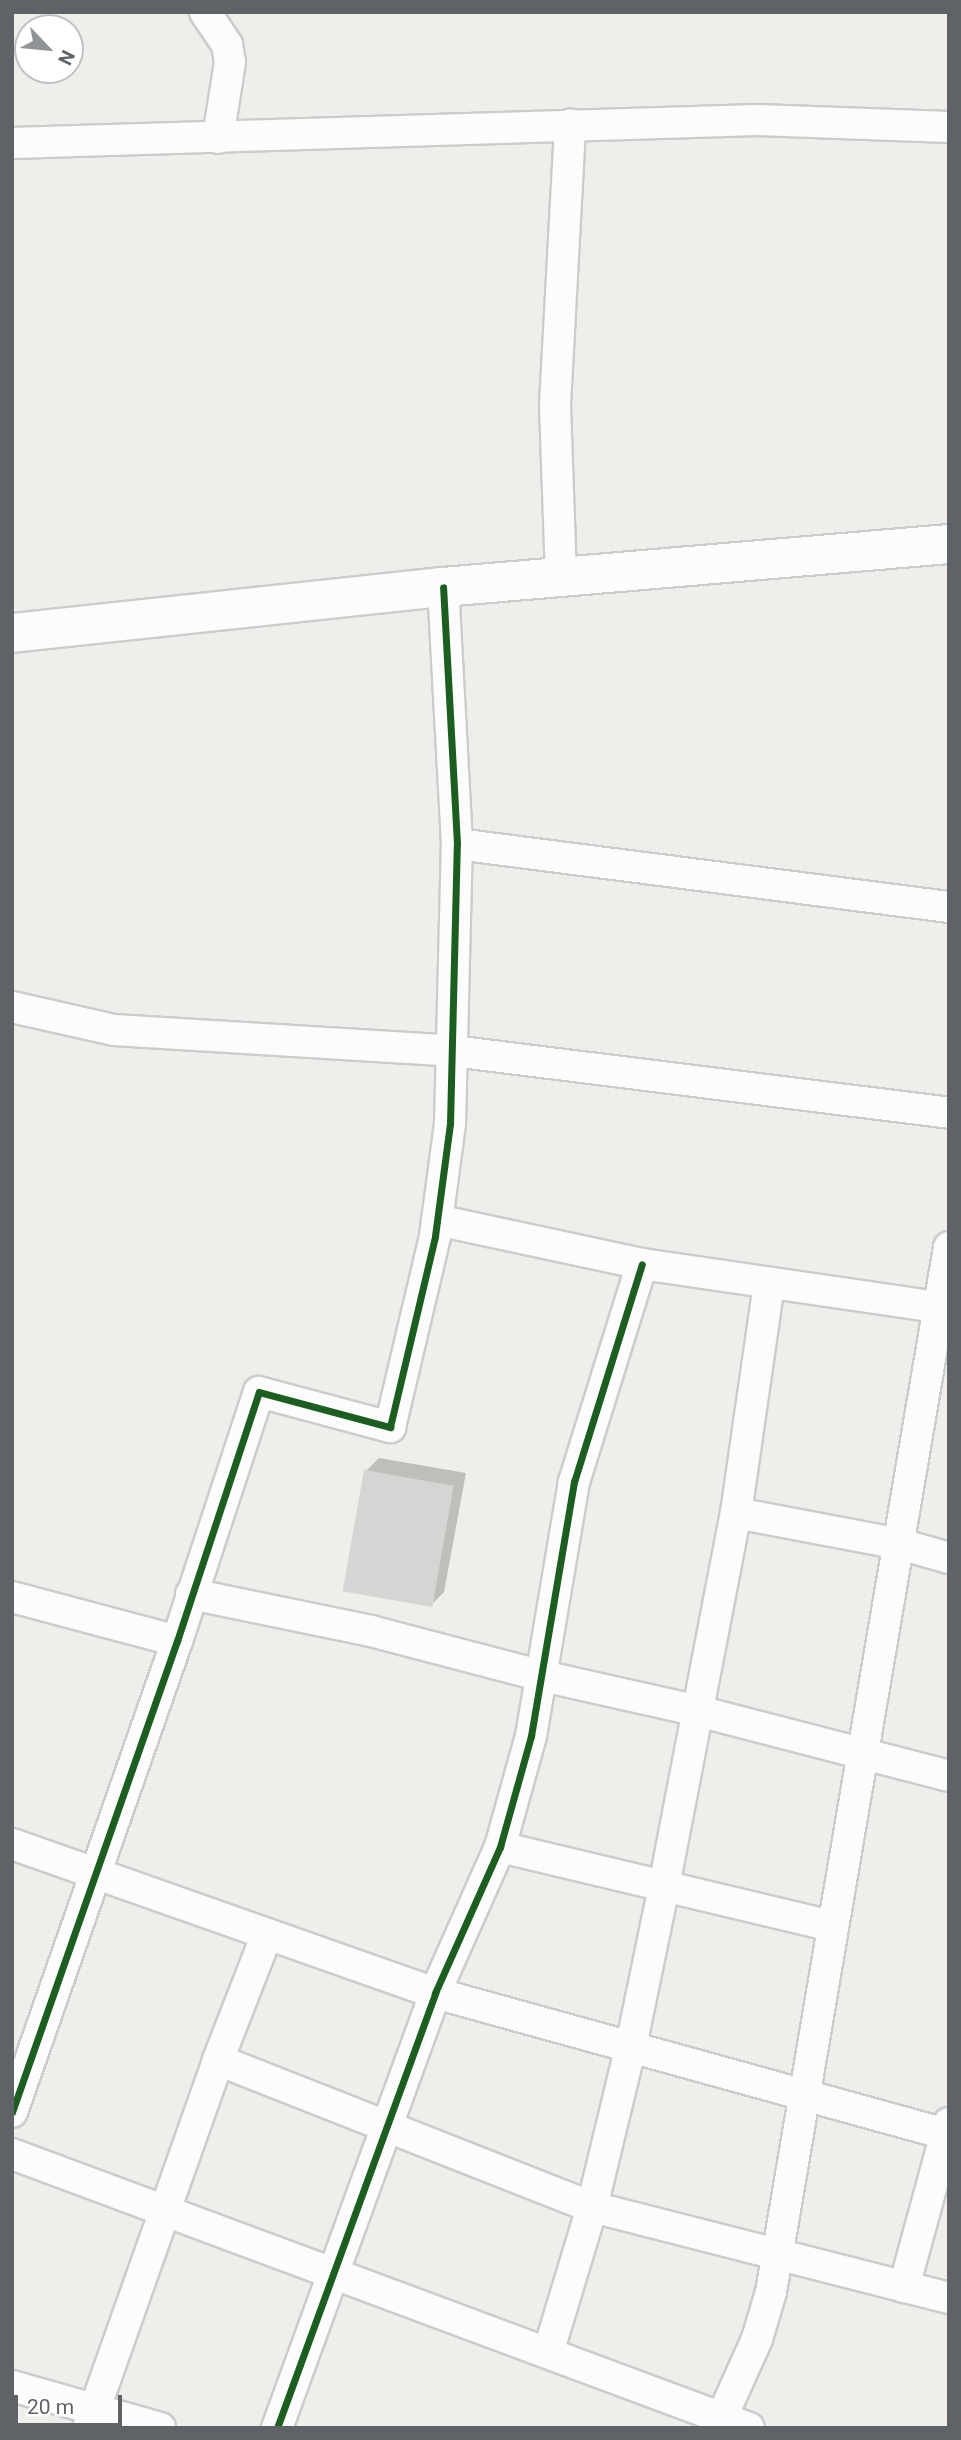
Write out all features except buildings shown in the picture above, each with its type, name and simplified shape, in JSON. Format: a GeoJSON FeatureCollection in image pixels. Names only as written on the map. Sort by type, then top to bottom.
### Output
{"type":"FeatureCollection","features":[{"type":"Feature","properties":{"kind":"main road"},"geometry":{"type":"LineString","coordinates":[[12,633],[443,587],[949,544]]}},
{"type":"Feature","properties":{"kind":"street"},"geometry":{"type":"LineString","coordinates":[[205,12],[226,45],[230,62],[218,138]]}},
{"type":"Feature","properties":{"kind":"street"},"geometry":{"type":"LineString","coordinates":[[12,143],[758,120],[949,127]]}},
{"type":"Feature","properties":{"kind":"street"},"geometry":{"type":"LineString","coordinates":[[561,577],[555,405],[570,124]]}},
{"type":"Feature","properties":{"kind":"street"},"geometry":{"type":"LineString","coordinates":[[12,2112],[177,1641],[259,1392],[390,1427],[437,1220],[450,1124],[457,844],[443,587]]}},
{"type":"Feature","properties":{"kind":"street"},"geometry":{"type":"LineString","coordinates":[[457,844],[949,907]]}},
{"type":"Feature","properties":{"kind":"street"},"geometry":{"type":"LineString","coordinates":[[12,1007],[71,1022],[155,1034],[453,1051],[949,1113]]}},
{"type":"Feature","properties":{"kind":"street"},"geometry":{"type":"LineString","coordinates":[[437,1220],[642,1264],[944,1308]]}},
{"type":"Feature","properties":{"kind":"street"},"geometry":{"type":"LineString","coordinates":[[12,2154],[548,2353],[729,2425],[771,2292],[778,2255],[832,1926],[944,1308],[949,1247]]}},
{"type":"Feature","properties":{"kind":"street"},"geometry":{"type":"LineString","coordinates":[[277,2428],[435,1993],[500,1847],[528,1748],[574,1482],[642,1264]]}},
{"type":"Feature","properties":{"kind":"street"},"geometry":{"type":"LineString","coordinates":[[548,2353],[592,2207],[631,2046],[664,1886],[736,1513],[768,1283]]}},
{"type":"Feature","properties":{"kind":"street"},"geometry":{"type":"LineString","coordinates":[[736,1513],[900,1544],[949,1558]]}},
{"type":"Feature","properties":{"kind":"street"},"geometry":{"type":"LineString","coordinates":[[191,1594],[370,1632],[542,1676],[698,1711],[949,1776]]}},
{"type":"Feature","properties":{"kind":"street"},"geometry":{"type":"LineString","coordinates":[[12,1597],[177,1641]]}},
{"type":"Feature","properties":{"kind":"street"},"geometry":{"type":"LineString","coordinates":[[12,1844],[435,1993],[948,2131],[904,2287]]}},
{"type":"Feature","properties":{"kind":"street"},"geometry":{"type":"LineString","coordinates":[[500,1847],[832,1926]]}},
{"type":"Feature","properties":{"kind":"street"},"geometry":{"type":"LineString","coordinates":[[91,2418],[167,2212],[218,2060],[267,1934]]}},
{"type":"Feature","properties":{"kind":"street"},"geometry":{"type":"LineString","coordinates":[[218,2060],[592,2207],[949,2298]]}},
{"type":"Feature","properties":{"kind":"street"},"geometry":{"type":"LineString","coordinates":[[12,2386],[91,2418],[160,2428]]}},
{"type":"Feature","properties":{"kind":"cycle path"},"geometry":{"type":"LineString","coordinates":[[12,2112],[177,1641],[259,1392],[390,1427],[435,1236],[450,1124],[457,844],[443,587]]}},
{"type":"Feature","properties":{"kind":"cycle path"},"geometry":{"type":"LineString","coordinates":[[277,2428],[435,1993],[500,1847],[531,1736],[574,1482],[642,1264]]}}]}
